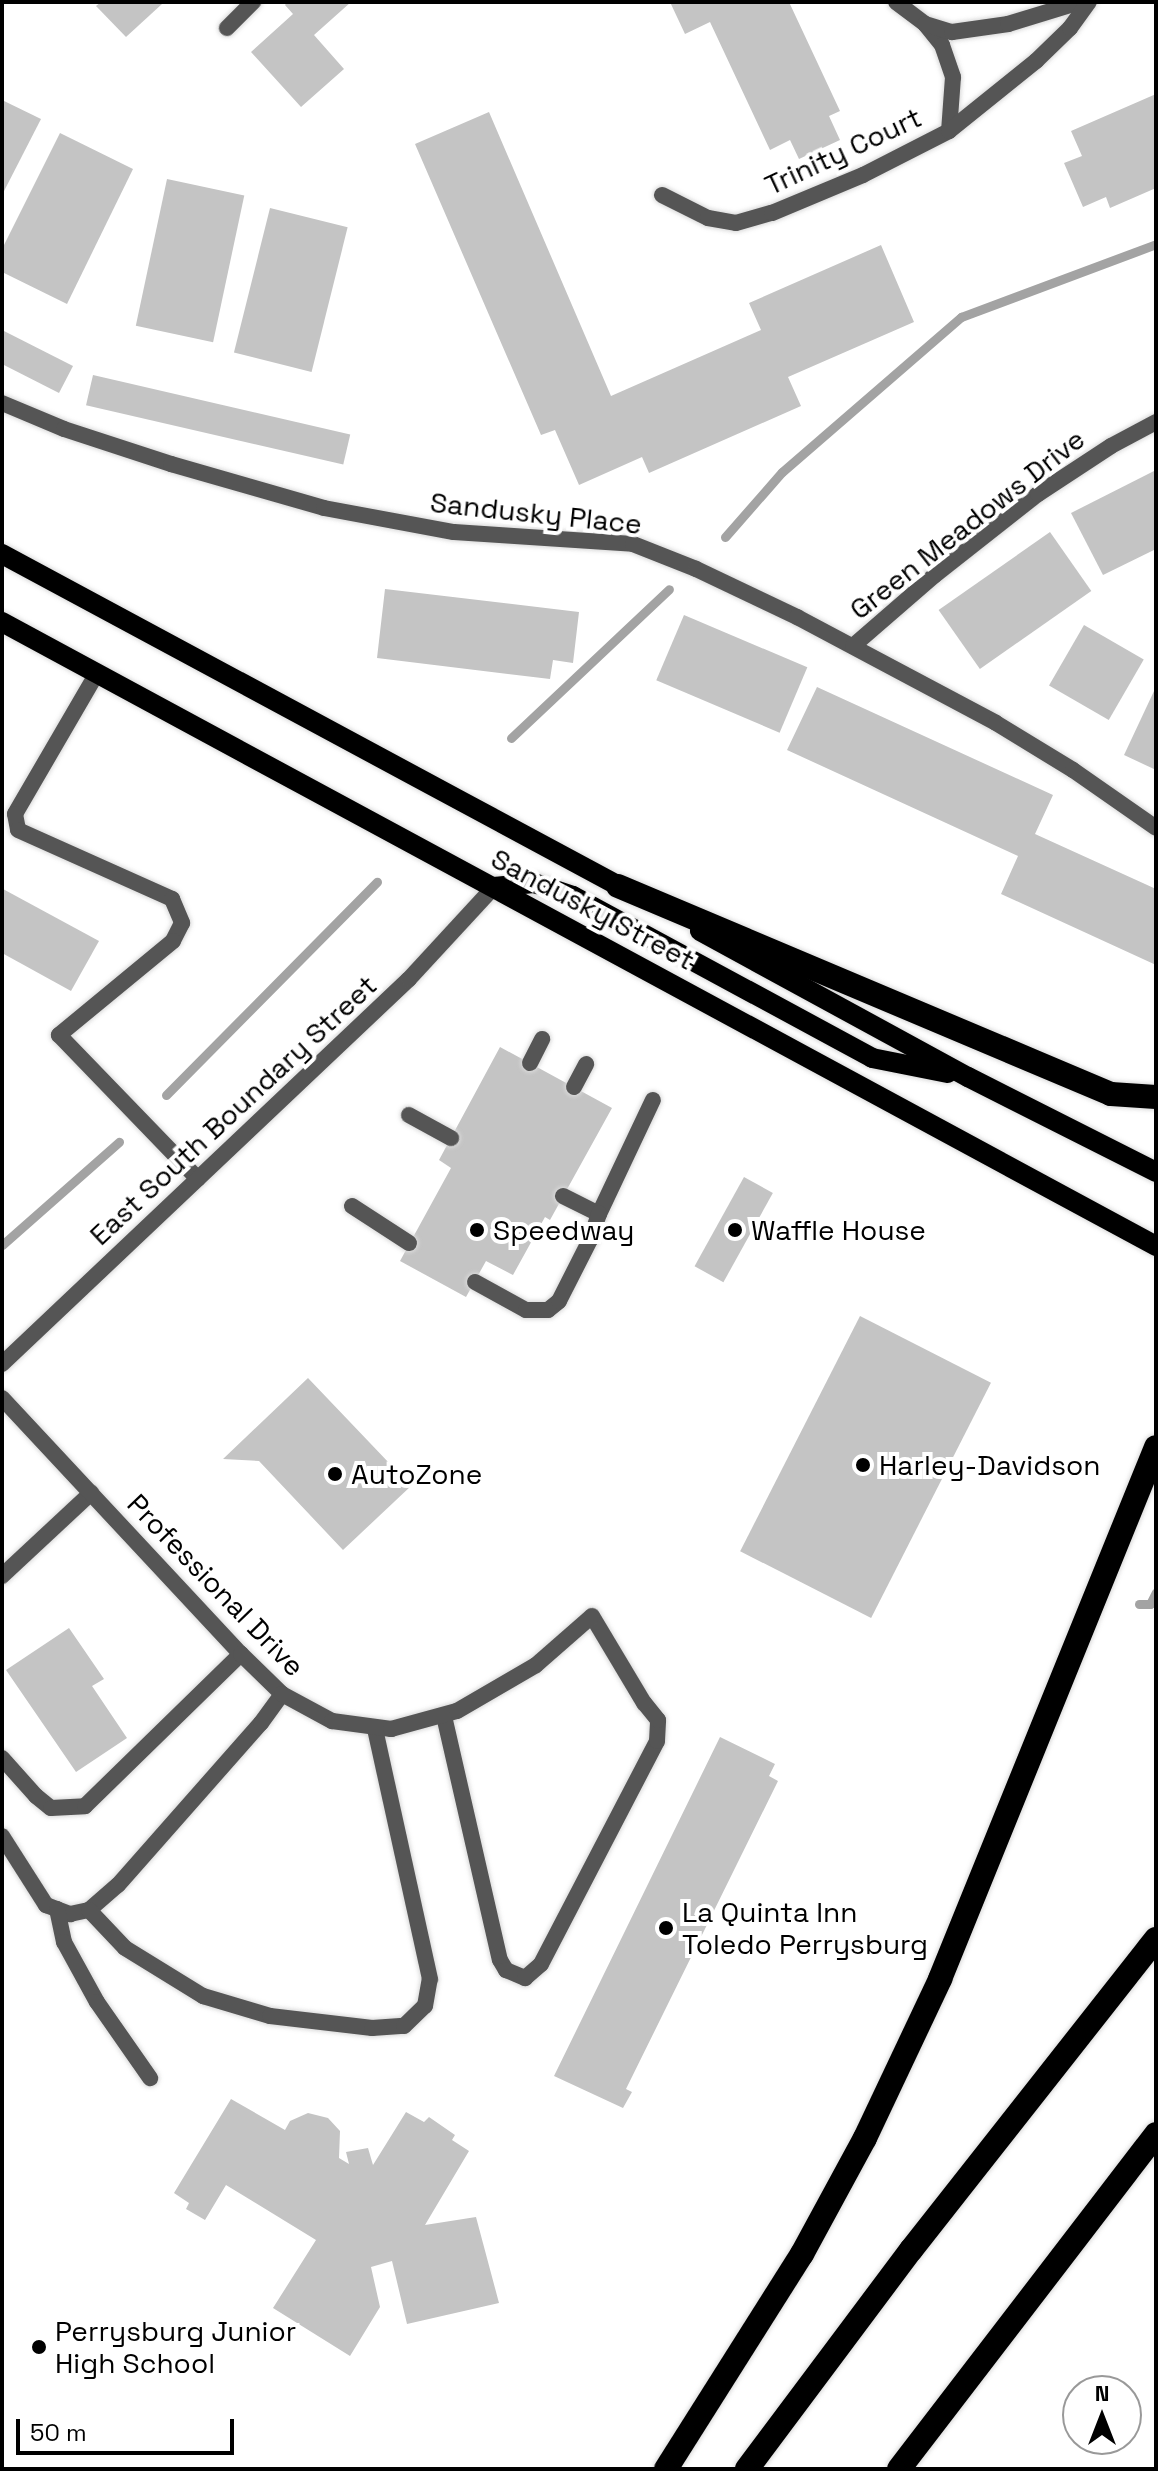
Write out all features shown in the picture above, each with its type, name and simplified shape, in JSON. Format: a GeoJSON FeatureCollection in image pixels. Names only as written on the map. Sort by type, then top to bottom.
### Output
{"type":"FeatureCollection","features":[{"type":"Feature","properties":{"kind":"highway"},"geometry":{"type":"LineString","coordinates":[[618,886],[1111,1094],[1156,1097]]}},
{"type":"Feature","properties":{"kind":"highway"},"geometry":{"type":"LineString","coordinates":[[666,2469],[802,2254],[865,2138],[940,1979],[1156,1447]]}},
{"type":"Feature","properties":{"kind":"highway"},"geometry":{"type":"LineString","coordinates":[[747,2469],[911,2250],[1156,1939]]}},
{"type":"Feature","properties":{"kind":"highway"},"geometry":{"type":"LineString","coordinates":[[899,2469],[1156,2134]]}},
{"type":"Feature","properties":{"kind":"main road","name":"Sandusky Street"},"geometry":{"type":"LineString","coordinates":[[2,554],[968,1077],[1156,1172]]}},
{"type":"Feature","properties":{"kind":"main road","name":"Sandusky Street"},"geometry":{"type":"LineString","coordinates":[[2,622],[1156,1246]]}},
{"type":"Feature","properties":{"kind":"main road"},"geometry":{"type":"LineString","coordinates":[[494,887],[534,883],[573,896],[872,1058],[968,1077]]}},
{"type":"Feature","properties":{"kind":"street"},"geometry":{"type":"LineString","coordinates":[[227,28],[253,2]]}},
{"type":"Feature","properties":{"kind":"street","name":"Trinity Court"},"geometry":{"type":"LineString","coordinates":[[662,195],[708,218],[736,223],[772,213],[863,175],[949,131],[953,77],[942,45],[925,24],[896,2]]}},
{"type":"Feature","properties":{"kind":"street"},"geometry":{"type":"LineString","coordinates":[[925,24],[952,32],[1008,24],[1080,2]]}},
{"type":"Feature","properties":{"kind":"street"},"geometry":{"type":"LineString","coordinates":[[949,131],[1036,61],[1070,28],[1089,2]]}},
{"type":"Feature","properties":{"kind":"street","name":"Sandusky Place"},"geometry":{"type":"LineString","coordinates":[[2,403],[64,429],[171,464],[324,508],[454,532],[633,544],[696,569],[853,646],[996,723],[1073,770],[1156,828]]}},
{"type":"Feature","properties":{"kind":"street","name":"Green Meadows Drive"},"geometry":{"type":"LineString","coordinates":[[853,646],[935,575],[1038,494],[1111,446],[1156,422]]}},
{"type":"Feature","properties":{"kind":"street"},"geometry":{"type":"LineString","coordinates":[[97,673],[15,814],[18,830],[172,899],[182,923],[173,941],[59,1035],[198,1179]]}},
{"type":"Feature","properties":{"kind":"street","name":"East South Boundary Street"},"geometry":{"type":"LineString","coordinates":[[2,1364],[409,979],[494,887]]}},
{"type":"Feature","properties":{"kind":"street"},"geometry":{"type":"LineString","coordinates":[[530,1063],[542,1039]]}},
{"type":"Feature","properties":{"kind":"street"},"geometry":{"type":"LineString","coordinates":[[574,1087],[586,1064]]}},
{"type":"Feature","properties":{"kind":"street"},"geometry":{"type":"LineString","coordinates":[[475,1282],[526,1310],[548,1310],[559,1301],[653,1100]]}},
{"type":"Feature","properties":{"kind":"street"},"geometry":{"type":"LineString","coordinates":[[409,1115],[451,1138]]}},
{"type":"Feature","properties":{"kind":"street"},"geometry":{"type":"LineString","coordinates":[[563,1196],[599,1214]]}},
{"type":"Feature","properties":{"kind":"street"},"geometry":{"type":"LineString","coordinates":[[352,1206],[409,1243]]}},
{"type":"Feature","properties":{"kind":"street","name":"Professional Drive"},"geometry":{"type":"LineString","coordinates":[[2,1398],[241,1654],[282,1694],[332,1721],[375,1728],[421,1724],[444,1716],[495,1692],[536,1665],[592,1616],[644,1703],[658,1720],[657,1741],[541,1964],[525,1978],[506,1970],[500,1960],[444,1716]]}},
{"type":"Feature","properties":{"kind":"street"},"geometry":{"type":"LineString","coordinates":[[2,1576],[91,1493]]}},
{"type":"Feature","properties":{"kind":"street"},"geometry":{"type":"LineString","coordinates":[[2,1758],[51,1808],[85,1806],[241,1654]]}},
{"type":"Feature","properties":{"kind":"street"},"geometry":{"type":"LineString","coordinates":[[2,1836],[46,1905],[70,1914],[89,1910],[118,1885],[261,1723],[282,1694]]}},
{"type":"Feature","properties":{"kind":"street"},"geometry":{"type":"LineString","coordinates":[[89,1910],[125,1948],[203,1996],[270,2016],[372,2028],[404,2026],[425,2006],[430,1979],[375,1728]]}},
{"type":"Feature","properties":{"kind":"street"},"geometry":{"type":"LineString","coordinates":[[57,1909],[64,1942],[97,2002],[150,2078]]}},
{"type":"Feature","properties":{"kind":"building"},"geometry":{"type":"Polygon","coordinates":[[[101,2],[162,4],[126,37],[96,6],[101,2]]]}},
{"type":"Feature","properties":{"kind":"building"},"geometry":{"type":"Polygon","coordinates":[[[287,2],[351,2],[314,35],[344,69],[301,107],[251,52],[293,14],[285,5],[287,2]]]}},
{"type":"Feature","properties":{"kind":"building"},"geometry":{"type":"Polygon","coordinates":[[[670,2],[789,2],[840,111],[829,116],[840,140],[799,159],[790,140],[770,150],[710,22],[685,34],[670,2]]]}},
{"type":"Feature","properties":{"kind":"building"},"geometry":{"type":"Polygon","coordinates":[[[1156,94],[1156,188],[1110,208],[1106,197],[1083,207],[1064,163],[1082,156],[1071,131],[1156,94]]]}},
{"type":"Feature","properties":{"kind":"building"},"geometry":{"type":"Polygon","coordinates":[[[2,100],[41,119],[2,195],[2,100]]]}},
{"type":"Feature","properties":{"kind":"building"},"geometry":{"type":"Polygon","coordinates":[[[489,112],[611,396],[761,330],[749,303],[881,245],[914,322],[788,377],[801,406],[649,473],[642,457],[579,485],[555,430],[541,435],[415,144],[489,112]]]}},
{"type":"Feature","properties":{"kind":"building"},"geometry":{"type":"Polygon","coordinates":[[[60,133],[133,169],[67,304],[2,272],[2,249],[60,133]]]}},
{"type":"Feature","properties":{"kind":"building"},"geometry":{"type":"Polygon","coordinates":[[[167,179],[244,195],[213,342],[136,326],[167,179]]]}},
{"type":"Feature","properties":{"kind":"building"},"geometry":{"type":"Polygon","coordinates":[[[270,208],[348,227],[312,372],[234,353],[270,208]]]}},
{"type":"Feature","properties":{"kind":"building"},"geometry":{"type":"Polygon","coordinates":[[[2,330],[73,366],[59,393],[2,364],[2,330]]]}},
{"type":"Feature","properties":{"kind":"building"},"geometry":{"type":"Polygon","coordinates":[[[93,375],[350,434],[343,465],[86,405],[93,375]]]}},
{"type":"Feature","properties":{"kind":"building"},"geometry":{"type":"Polygon","coordinates":[[[1156,470],[1156,549],[1103,575],[1071,513],[1156,470]]]}},
{"type":"Feature","properties":{"kind":"building"},"geometry":{"type":"Polygon","coordinates":[[[1050,532],[1091,591],[980,669],[939,610],[1050,532]]]}},
{"type":"Feature","properties":{"kind":"building"},"geometry":{"type":"Polygon","coordinates":[[[385,589],[579,612],[573,663],[553,660],[550,679],[377,658],[385,589]]]}},
{"type":"Feature","properties":{"kind":"building"},"geometry":{"type":"Polygon","coordinates":[[[684,615],[807,667],[780,733],[656,680],[684,615]]]}},
{"type":"Feature","properties":{"kind":"building"},"geometry":{"type":"Polygon","coordinates":[[[1084,625],[1144,660],[1109,720],[1049,686],[1084,625]]]}},
{"type":"Feature","properties":{"kind":"building"},"geometry":{"type":"Polygon","coordinates":[[[817,687],[1053,795],[1035,834],[1156,889],[1156,965],[1001,894],[1018,856],[787,750],[817,687]]]}},
{"type":"Feature","properties":{"kind":"building"},"geometry":{"type":"Polygon","coordinates":[[[1156,692],[1156,770],[1124,755],[1156,692]]]}},
{"type":"Feature","properties":{"kind":"building"},"geometry":{"type":"Polygon","coordinates":[[[3,889],[99,941],[71,991],[2,953],[3,889]]]}},
{"type":"Feature","properties":{"kind":"building","name":"Speedway"},"geometry":{"type":"Polygon","coordinates":[[[500,1047],[612,1108],[550,1220],[545,1217],[513,1275],[486,1261],[466,1297],[400,1261],[451,1168],[439,1160],[500,1047]]]}},
{"type":"Feature","properties":{"kind":"building","name":"Waffle House"},"geometry":{"type":"Polygon","coordinates":[[[744,1177],[773,1193],[723,1282],[695,1266],[744,1177]]]}},
{"type":"Feature","properties":{"kind":"building","name":"Harley-Davidson"},"geometry":{"type":"Polygon","coordinates":[[[860,1316],[991,1383],[871,1618],[740,1551],[860,1316]]]}},
{"type":"Feature","properties":{"kind":"building","name":"AutoZone"},"geometry":{"type":"Polygon","coordinates":[[[308,1378],[411,1486],[343,1550],[259,1461],[223,1459],[308,1378]]]}},
{"type":"Feature","properties":{"kind":"building"},"geometry":{"type":"Polygon","coordinates":[[[69,1628],[104,1679],[92,1686],[127,1738],[76,1772],[6,1670],[69,1628]]]}},
{"type":"Feature","properties":{"kind":"building","name":"La Quinta Inn Toledo Perrysburg"},"geometry":{"type":"Polygon","coordinates":[[[720,1737],[775,1764],[769,1776],[778,1781],[626,2089],[632,2092],[623,2108],[554,2076],[720,1737]]]}},
{"type":"Feature","properties":{"kind":"building"},"geometry":{"type":"Polygon","coordinates":[[[231,2099],[285,2130],[290,2121],[308,2113],[328,2118],[340,2131],[339,2158],[349,2164],[346,2152],[368,2148],[373,2165],[406,2112],[424,2122],[429,2117],[455,2135],[452,2140],[469,2151],[425,2225],[476,2217],[499,2303],[407,2324],[392,2261],[371,2267],[380,2307],[350,2356],[273,2308],[316,2240],[226,2185],[205,2220],[186,2209],[189,2203],[174,2193],[231,2099]]]}},
{"type":"Feature","properties":{"kind":"waterway"},"geometry":{"type":"LineString","coordinates":[[725,537],[782,472],[961,317],[1156,244]]}},
{"type":"Feature","properties":{"kind":"waterway"},"geometry":{"type":"LineString","coordinates":[[511,738],[669,589]]}},
{"type":"Feature","properties":{"kind":"waterway"},"geometry":{"type":"LineString","coordinates":[[166,1095],[377,882]]}},
{"type":"Feature","properties":{"kind":"waterway"},"geometry":{"type":"LineString","coordinates":[[2,1245],[119,1142]]}},
{"type":"Feature","properties":{"kind":"waterway"},"geometry":{"type":"LineString","coordinates":[[1139,1604],[1150,1604],[1156,1592]]}},
{"type":"Feature","properties":{"kind":"place","name":"Speedway"},"geometry":{"type":"Point","coordinates":[477,1230]}},
{"type":"Feature","properties":{"kind":"place","name":"Waffle House"},"geometry":{"type":"Point","coordinates":[735,1230]}},
{"type":"Feature","properties":{"kind":"place","name":"Harley-Davidson"},"geometry":{"type":"Point","coordinates":[863,1465]}},
{"type":"Feature","properties":{"kind":"place","name":"AutoZone"},"geometry":{"type":"Point","coordinates":[335,1474]}},
{"type":"Feature","properties":{"kind":"place","name":"La Quinta Inn Toledo Perrysburg"},"geometry":{"type":"Point","coordinates":[666,1928]}},
{"type":"Feature","properties":{"kind":"place","name":"Perrysburg Junior High School"},"geometry":{"type":"Point","coordinates":[39,2347]}}]}
